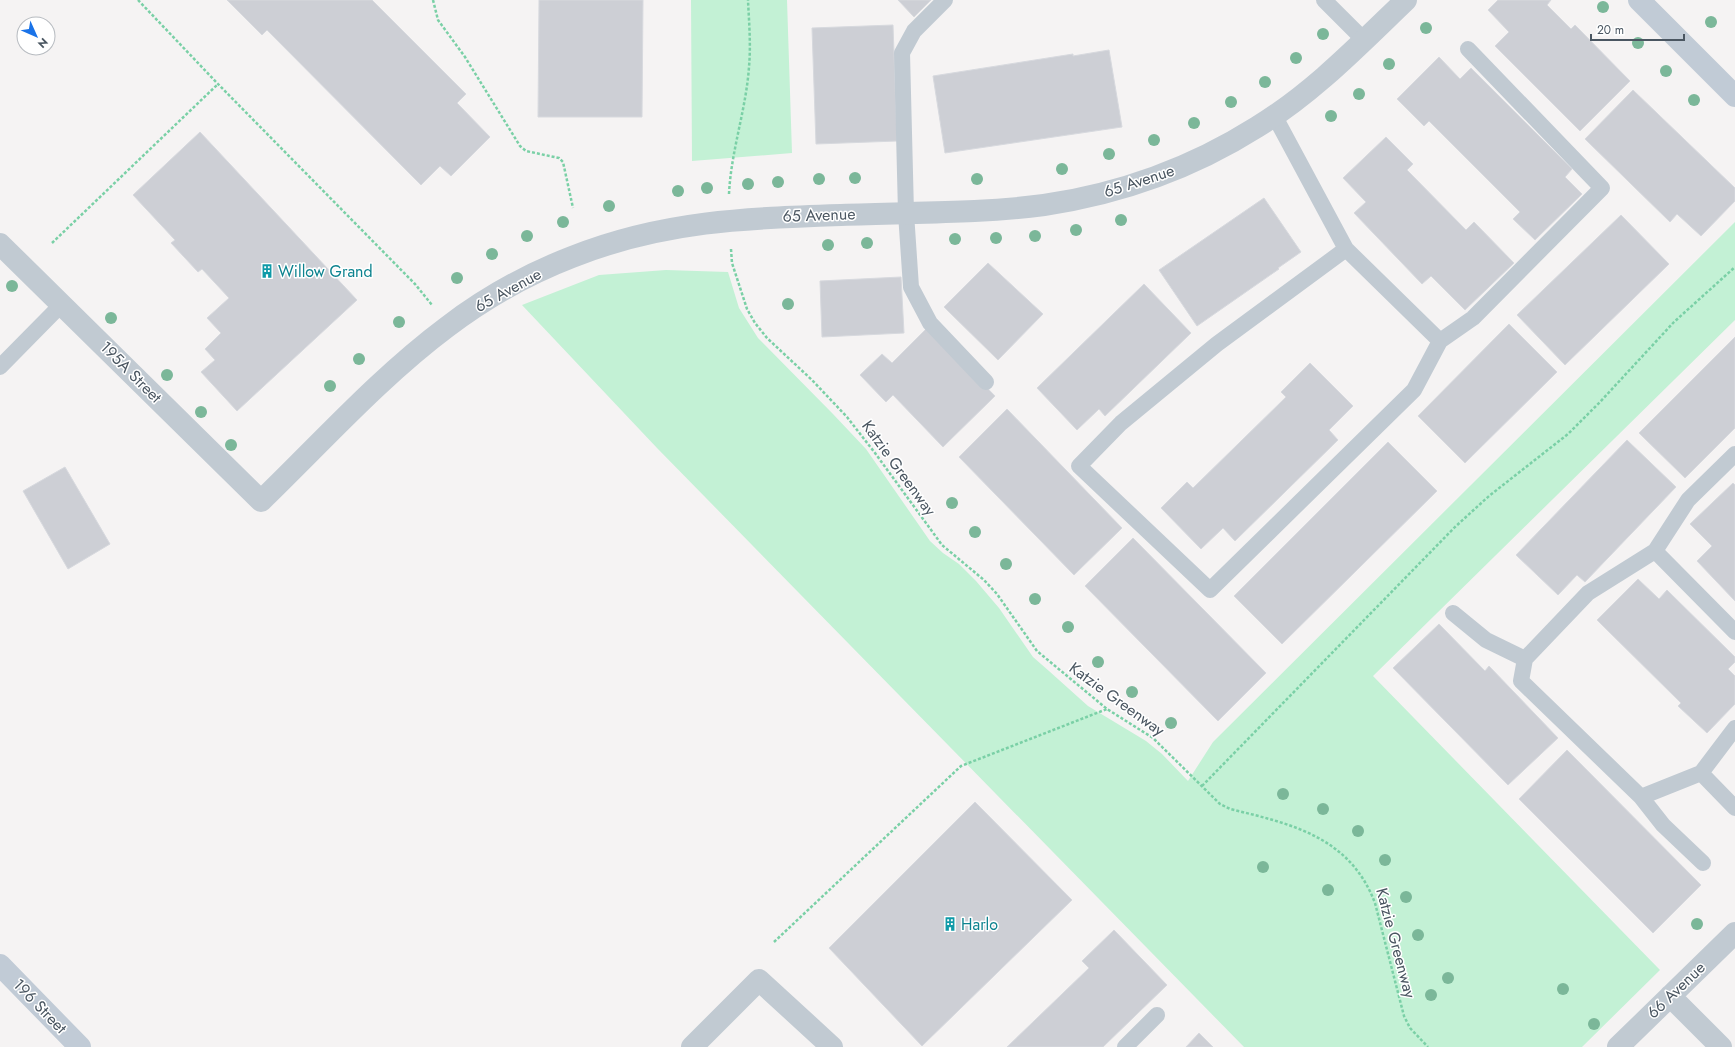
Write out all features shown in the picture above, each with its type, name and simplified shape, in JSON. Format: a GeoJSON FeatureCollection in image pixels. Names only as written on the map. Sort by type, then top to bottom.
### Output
{"type":"FeatureCollection","features":[{"type":"Feature","properties":{"kind":"street","name":"65 Avenue"},"geometry":{"type":"LineString","coordinates":[[262,501],[388,377],[426,343],[471,310],[524,279],[549,267],[590,250],[635,236],[688,225],[761,217],[983,210],[1044,205],[1092,196],[1171,172],[1233,141],[1259,126],[1325,77],[1406,0]]}},
{"type":"Feature","properties":{"kind":"street"},"geometry":{"type":"LineString","coordinates":[[1639,0],[1735,96]]}},
{"type":"Feature","properties":{"kind":"street","name":"195A Street"},"geometry":{"type":"LineString","coordinates":[[0,244],[262,501]]}},
{"type":"Feature","properties":{"kind":"street","name":"66 Avenue"},"geometry":{"type":"LineString","coordinates":[[1618,1047],[1735,933]]}},
{"type":"Feature","properties":{"kind":"street","name":"196 Street"},"geometry":{"type":"LineString","coordinates":[[0,965],[80,1047]]}},
{"type":"Feature","properties":{"kind":"street"},"geometry":{"type":"LineString","coordinates":[[692,1047],[759,980],[832,1047]]}},
{"type":"Feature","properties":{"kind":"street"},"geometry":{"type":"LineString","coordinates":[[1670,996],[1721,1047]]}},
{"type":"Feature","properties":{"kind":"lane"},"geometry":{"type":"LineString","coordinates":[[945,0],[914,31],[902,53],[906,213],[911,287],[930,323],[986,382]]}},
{"type":"Feature","properties":{"kind":"lane"},"geometry":{"type":"LineString","coordinates":[[1324,0],[1364,40]]}},
{"type":"Feature","properties":{"kind":"lane"},"geometry":{"type":"LineString","coordinates":[[1346,249],[1217,344],[1121,422],[1079,466],[1210,590],[1414,390],[1440,340],[1473,318],[1602,188],[1468,50]]}},
{"type":"Feature","properties":{"kind":"lane"},"geometry":{"type":"LineString","coordinates":[[1274,115],[1346,249],[1440,340]]}},
{"type":"Feature","properties":{"kind":"lane"},"geometry":{"type":"LineString","coordinates":[[0,367],[62,304]]}},
{"type":"Feature","properties":{"kind":"lane"},"geometry":{"type":"LineString","coordinates":[[1703,863],[1663,825],[1641,797],[1521,681],[1525,659],[1588,593],[1655,551],[1688,500],[1735,454]]}},
{"type":"Feature","properties":{"kind":"lane"},"geometry":{"type":"LineString","coordinates":[[1655,551],[1735,632]]}},
{"type":"Feature","properties":{"kind":"lane"},"geometry":{"type":"LineString","coordinates":[[1453,613],[1486,640],[1525,659]]}},
{"type":"Feature","properties":{"kind":"lane"},"geometry":{"type":"LineString","coordinates":[[1641,797],[1701,773],[1735,728]]}},
{"type":"Feature","properties":{"kind":"lane"},"geometry":{"type":"LineString","coordinates":[[1701,773],[1735,808]]}},
{"type":"Feature","properties":{"kind":"lane"},"geometry":{"type":"LineString","coordinates":[[1125,1047],[1157,1015]]}},
{"type":"Feature","properties":{"kind":"path"},"geometry":{"type":"LineString","coordinates":[[138,0],[218,84],[415,284],[431,304]]}},
{"type":"Feature","properties":{"kind":"path"},"geometry":{"type":"LineString","coordinates":[[433,0],[438,20],[465,57],[520,146],[526,151],[559,158],[563,162],[573,208]]}},
{"type":"Feature","properties":{"kind":"path"},"geometry":{"type":"LineString","coordinates":[[730,175],[751,49],[748,0]]}},
{"type":"Feature","properties":{"kind":"path"},"geometry":{"type":"LineString","coordinates":[[52,243],[218,84]]}},
{"type":"Feature","properties":{"kind":"path","name":"Katzie Greenway"},"geometry":{"type":"LineString","coordinates":[[730,246],[732,263],[747,309],[767,338],[812,380],[847,417],[938,540],[992,590],[1037,651],[1107,709],[1154,738],[1220,804],[1230,810],[1308,831],[1325,840],[1357,869],[1368,884],[1375,903],[1404,1016],[1410,1028],[1428,1047]]}},
{"type":"Feature","properties":{"kind":"path"},"geometry":{"type":"LineString","coordinates":[[1202,786],[1455,527],[1488,496],[1568,434],[1600,402],[1674,322],[1735,267]]}},
{"type":"Feature","properties":{"kind":"path"},"geometry":{"type":"LineString","coordinates":[[774,942],[961,766],[1107,709]]}},
{"type":"Feature","properties":{"kind":"green space"},"geometry":{"type":"Polygon","coordinates":[[[691,0],[787,0],[792,153],[692,161],[691,0]]]}},
{"type":"Feature","properties":{"kind":"green space"},"geometry":{"type":"Polygon","coordinates":[[[1735,222],[1735,320],[1373,676],[1660,970],[1582,1047],[1244,1047],[657,448],[522,305],[599,275],[666,270],[728,272],[739,308],[758,338],[866,449],[930,541],[943,553],[959,564],[976,581],[999,608],[1033,657],[1088,706],[1146,741],[1162,754],[1188,781],[1213,742],[1735,222]]]}},
{"type":"Feature","properties":{"kind":"building"},"geometry":{"type":"Polygon","coordinates":[[[227,0],[372,0],[466,94],[457,103],[490,137],[451,176],[440,166],[421,185],[267,30],[262,35],[227,0]]]}},
{"type":"Feature","properties":{"kind":"building"},"geometry":{"type":"Polygon","coordinates":[[[539,0],[643,0],[642,117],[538,117],[539,0]]]}},
{"type":"Feature","properties":{"kind":"building"},"geometry":{"type":"Polygon","coordinates":[[[898,0],[931,0],[914,17],[898,0]]]}},
{"type":"Feature","properties":{"kind":"building"},"geometry":{"type":"Polygon","coordinates":[[[1498,0],[1551,0],[1547,5],[1571,29],[1575,25],[1630,81],[1580,131],[1495,46],[1509,32],[1488,10],[1498,0]]]}},
{"type":"Feature","properties":{"kind":"building"},"geometry":{"type":"Polygon","coordinates":[[[893,25],[897,141],[816,144],[812,28],[893,25]]]}},
{"type":"Feature","properties":{"kind":"building"},"geometry":{"type":"Polygon","coordinates":[[[1109,50],[1122,127],[945,153],[933,76],[1073,54],[1073,56],[1109,50]]]}},
{"type":"Feature","properties":{"kind":"building"},"geometry":{"type":"Polygon","coordinates":[[[1439,57],[1460,79],[1471,68],[1572,169],[1565,177],[1582,194],[1535,240],[1513,219],[1520,212],[1429,121],[1424,126],[1397,99],[1439,57]]]}},
{"type":"Feature","properties":{"kind":"building"},"geometry":{"type":"Polygon","coordinates":[[[1633,90],[1735,188],[1735,201],[1701,236],[1677,214],[1670,222],[1585,139],[1633,90]]]}},
{"type":"Feature","properties":{"kind":"building","name":"Willow Grand"},"geometry":{"type":"Polygon","coordinates":[[[200,132],[357,300],[237,411],[201,372],[215,360],[205,349],[221,333],[207,318],[229,298],[202,269],[198,272],[171,243],[175,240],[133,195],[200,132]]]}},
{"type":"Feature","properties":{"kind":"building"},"geometry":{"type":"Polygon","coordinates":[[[1386,137],[1413,164],[1407,170],[1466,230],[1474,222],[1514,263],[1465,310],[1431,276],[1422,284],[1354,213],[1366,202],[1343,178],[1386,137]]]}},
{"type":"Feature","properties":{"kind":"building"},"geometry":{"type":"Polygon","coordinates":[[[1264,198],[1301,252],[1197,326],[1159,270],[1264,198]]]}},
{"type":"Feature","properties":{"kind":"building"},"geometry":{"type":"Polygon","coordinates":[[[1621,215],[1669,264],[1565,365],[1517,315],[1621,215]]]}},
{"type":"Feature","properties":{"kind":"building"},"geometry":{"type":"Polygon","coordinates":[[[988,263],[1043,314],[998,360],[944,307],[988,263]]]}},
{"type":"Feature","properties":{"kind":"building"},"geometry":{"type":"Polygon","coordinates":[[[901,277],[904,333],[822,337],[820,281],[901,277]]]}},
{"type":"Feature","properties":{"kind":"building"},"geometry":{"type":"Polygon","coordinates":[[[1144,284],[1191,333],[1105,416],[1099,409],[1077,430],[1037,388],[1144,284]]]}},
{"type":"Feature","properties":{"kind":"building"},"geometry":{"type":"Polygon","coordinates":[[[1509,324],[1557,372],[1465,463],[1418,416],[1509,324]]]}},
{"type":"Feature","properties":{"kind":"building"},"geometry":{"type":"Polygon","coordinates":[[[928,327],[995,396],[943,447],[893,395],[886,402],[860,375],[882,354],[892,363],[928,327]]]}},
{"type":"Feature","properties":{"kind":"building"},"geometry":{"type":"Polygon","coordinates":[[[1735,337],[1735,428],[1685,478],[1639,433],[1735,337]]]}},
{"type":"Feature","properties":{"kind":"building"},"geometry":{"type":"Polygon","coordinates":[[[1310,363],[1353,406],[1329,430],[1338,440],[1235,541],[1223,528],[1201,549],[1161,508],[1187,482],[1193,488],[1286,397],[1281,392],[1310,363]]]}},
{"type":"Feature","properties":{"kind":"building"},"geometry":{"type":"Polygon","coordinates":[[[1007,409],[1122,528],[1074,575],[959,457],[1007,409]]]}},
{"type":"Feature","properties":{"kind":"building"},"geometry":{"type":"Polygon","coordinates":[[[1627,440],[1676,487],[1585,582],[1577,575],[1558,595],[1516,555],[1627,440]]]}},
{"type":"Feature","properties":{"kind":"building"},"geometry":{"type":"Polygon","coordinates":[[[1388,442],[1437,491],[1282,644],[1234,596],[1388,442]]]}},
{"type":"Feature","properties":{"kind":"building"},"geometry":{"type":"Polygon","coordinates":[[[65,467],[110,544],[68,569],[23,491],[65,467]]]}},
{"type":"Feature","properties":{"kind":"building"},"geometry":{"type":"Polygon","coordinates":[[[1733,483],[1735,485],[1735,601],[1697,561],[1712,546],[1690,524],[1733,483]]]}},
{"type":"Feature","properties":{"kind":"building"},"geometry":{"type":"Polygon","coordinates":[[[1133,538],[1266,673],[1218,721],[1085,586],[1133,538]]]}},
{"type":"Feature","properties":{"kind":"building"},"geometry":{"type":"Polygon","coordinates":[[[1638,579],[1659,599],[1667,590],[1735,657],[1735,662],[1728,669],[1735,676],[1735,704],[1707,733],[1678,706],[1681,703],[1597,620],[1638,579]]]}},
{"type":"Feature","properties":{"kind":"building"},"geometry":{"type":"Polygon","coordinates":[[[1439,624],[1485,671],[1489,666],[1558,738],[1508,785],[1393,668],[1439,624]]]}},
{"type":"Feature","properties":{"kind":"building"},"geometry":{"type":"Polygon","coordinates":[[[1567,750],[1701,885],[1653,933],[1519,799],[1567,750]]]}},
{"type":"Feature","properties":{"kind":"building","name":"Harlo"},"geometry":{"type":"Polygon","coordinates":[[[975,802],[1072,900],[922,1046],[829,948],[975,802]]]}},
{"type":"Feature","properties":{"kind":"building"},"geometry":{"type":"Polygon","coordinates":[[[1114,930],[1167,985],[1103,1047],[1007,1047],[1089,968],[1082,961],[1114,930]]]}},
{"type":"Feature","properties":{"kind":"building"},"geometry":{"type":"Polygon","coordinates":[[[1199,1033],[1213,1047],[1186,1047],[1199,1033]]]}},
{"type":"Feature","properties":{"kind":"place","name":"Willow Grand"},"geometry":{"type":"Point","coordinates":[267,271]}},
{"type":"Feature","properties":{"kind":"place","name":"Harlo"},"geometry":{"type":"Point","coordinates":[950,924]}}]}
